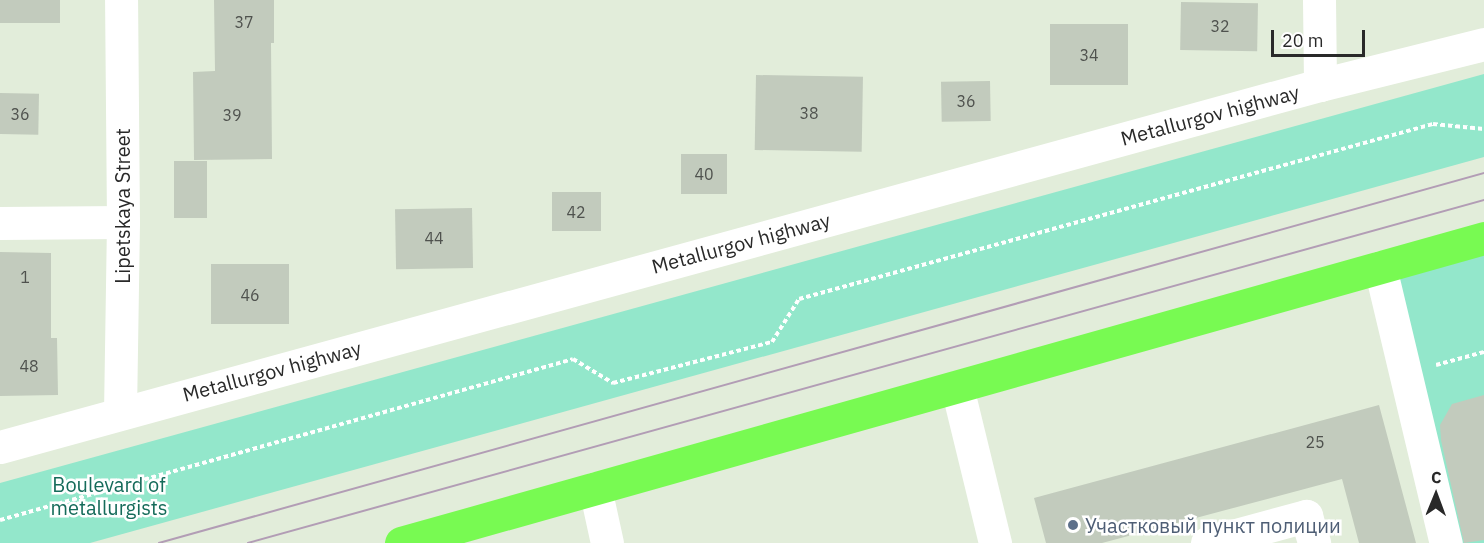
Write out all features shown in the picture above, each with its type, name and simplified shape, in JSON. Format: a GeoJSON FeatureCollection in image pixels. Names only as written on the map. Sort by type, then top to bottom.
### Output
{"type":"FeatureCollection","features":[{"type":"Feature","properties":{"kind":"main road"},"geometry":{"type":"LineString","coordinates":[[401,543],[1484,238]]}},
{"type":"Feature","properties":{"kind":"street","name":"Lipetskaya Street"},"geometry":{"type":"LineString","coordinates":[[120,413],[123,222],[121,0]]}},
{"type":"Feature","properties":{"kind":"street"},"geometry":{"type":"LineString","coordinates":[[1319,0],[1320,85]]}},
{"type":"Feature","properties":{"kind":"street","name":"Metallurgov highway"},"geometry":{"type":"LineString","coordinates":[[0,447],[1320,85],[1484,44]]}},
{"type":"Feature","properties":{"kind":"street"},"geometry":{"type":"LineString","coordinates":[[0,222],[123,222]]}},
{"type":"Feature","properties":{"kind":"street"},"geometry":{"type":"LineString","coordinates":[[1380,267],[1446,543]]}},
{"type":"Feature","properties":{"kind":"street"},"geometry":{"type":"LineString","coordinates":[[957,387],[995,543]]}},
{"type":"Feature","properties":{"kind":"street"},"geometry":{"type":"LineString","coordinates":[[595,489],[608,543]]}},
{"type":"Feature","properties":{"kind":"street"},"geometry":{"type":"LineString","coordinates":[[1207,543],[1306,516],[1314,543]]}},
{"type":"Feature","properties":{"kind":"path"},"geometry":{"type":"LineString","coordinates":[[0,520],[573,359],[613,383],[772,342],[799,299],[1432,124],[1484,129]]}},
{"type":"Feature","properties":{"kind":"path"},"geometry":{"type":"LineString","coordinates":[[1435,365],[1483,353]]}},
{"type":"Feature","properties":{"kind":"green space","name":"Boulevard of metallurgists"},"geometry":{"type":"Polygon","coordinates":[[[1484,74],[1484,157],[90,543],[0,543],[0,483],[1484,74]]]}},
{"type":"Feature","properties":{"kind":"green space"},"geometry":{"type":"Polygon","coordinates":[[[1484,255],[1484,543],[1446,543],[1384,283],[1484,255]]]}},
{"type":"Feature","properties":{"kind":"building"},"geometry":{"type":"Polygon","coordinates":[[[0,0],[60,0],[60,23],[0,23],[0,0]]]}},
{"type":"Feature","properties":{"kind":"building"},"geometry":{"type":"Polygon","coordinates":[[[214,0],[274,0],[274,43],[271,43],[272,159],[194,160],[193,72],[215,71],[214,0]]]}},
{"type":"Feature","properties":{"kind":"building"},"geometry":{"type":"Polygon","coordinates":[[[1181,2],[1258,3],[1257,51],[1180,50],[1181,2]]]}},
{"type":"Feature","properties":{"kind":"building"},"geometry":{"type":"Polygon","coordinates":[[[1050,24],[1128,24],[1128,85],[1050,85],[1050,24]]]}},
{"type":"Feature","properties":{"kind":"building"},"geometry":{"type":"Polygon","coordinates":[[[756,75],[863,77],[862,152],[755,150],[756,75]]]}},
{"type":"Feature","properties":{"kind":"building"},"geometry":{"type":"Polygon","coordinates":[[[990,81],[991,121],[942,122],[941,82],[990,81]]]}},
{"type":"Feature","properties":{"kind":"building"},"geometry":{"type":"Polygon","coordinates":[[[0,93],[39,94],[38,135],[0,134],[0,93]]]}},
{"type":"Feature","properties":{"kind":"building"},"geometry":{"type":"Polygon","coordinates":[[[681,154],[727,154],[727,194],[681,194],[681,154]]]}},
{"type":"Feature","properties":{"kind":"building"},"geometry":{"type":"Polygon","coordinates":[[[174,161],[207,161],[207,218],[174,218],[174,161]]]}},
{"type":"Feature","properties":{"kind":"building"},"geometry":{"type":"Polygon","coordinates":[[[552,192],[601,192],[601,231],[552,231],[552,192]]]}},
{"type":"Feature","properties":{"kind":"building"},"geometry":{"type":"Polygon","coordinates":[[[472,208],[473,268],[396,269],[395,209],[472,208]]]}},
{"type":"Feature","properties":{"kind":"building"},"geometry":{"type":"Polygon","coordinates":[[[0,252],[51,253],[51,338],[57,338],[58,395],[0,396],[0,252]]]}},
{"type":"Feature","properties":{"kind":"building"},"geometry":{"type":"Polygon","coordinates":[[[211,264],[289,264],[289,324],[211,324],[211,264]]]}},
{"type":"Feature","properties":{"kind":"building"},"geometry":{"type":"Polygon","coordinates":[[[1484,395],[1484,540],[1464,543],[1441,440],[1440,425],[1452,404],[1484,395]]]}},
{"type":"Feature","properties":{"kind":"building"},"geometry":{"type":"Polygon","coordinates":[[[1379,405],[1416,543],[1359,543],[1342,479],[1102,543],[1046,543],[1034,498],[1379,405]]]}},
{"type":"Feature","properties":{"kind":"tram line"},"geometry":{"type":"LineString","coordinates":[[159,543],[1484,173]]}},
{"type":"Feature","properties":{"kind":"tram line"},"geometry":{"type":"LineString","coordinates":[[248,543],[1484,200]]}},
{"type":"Feature","properties":{"kind":"place","name":"Участковый пункт полиции"},"geometry":{"type":"Point","coordinates":[1073,525]}}]}
